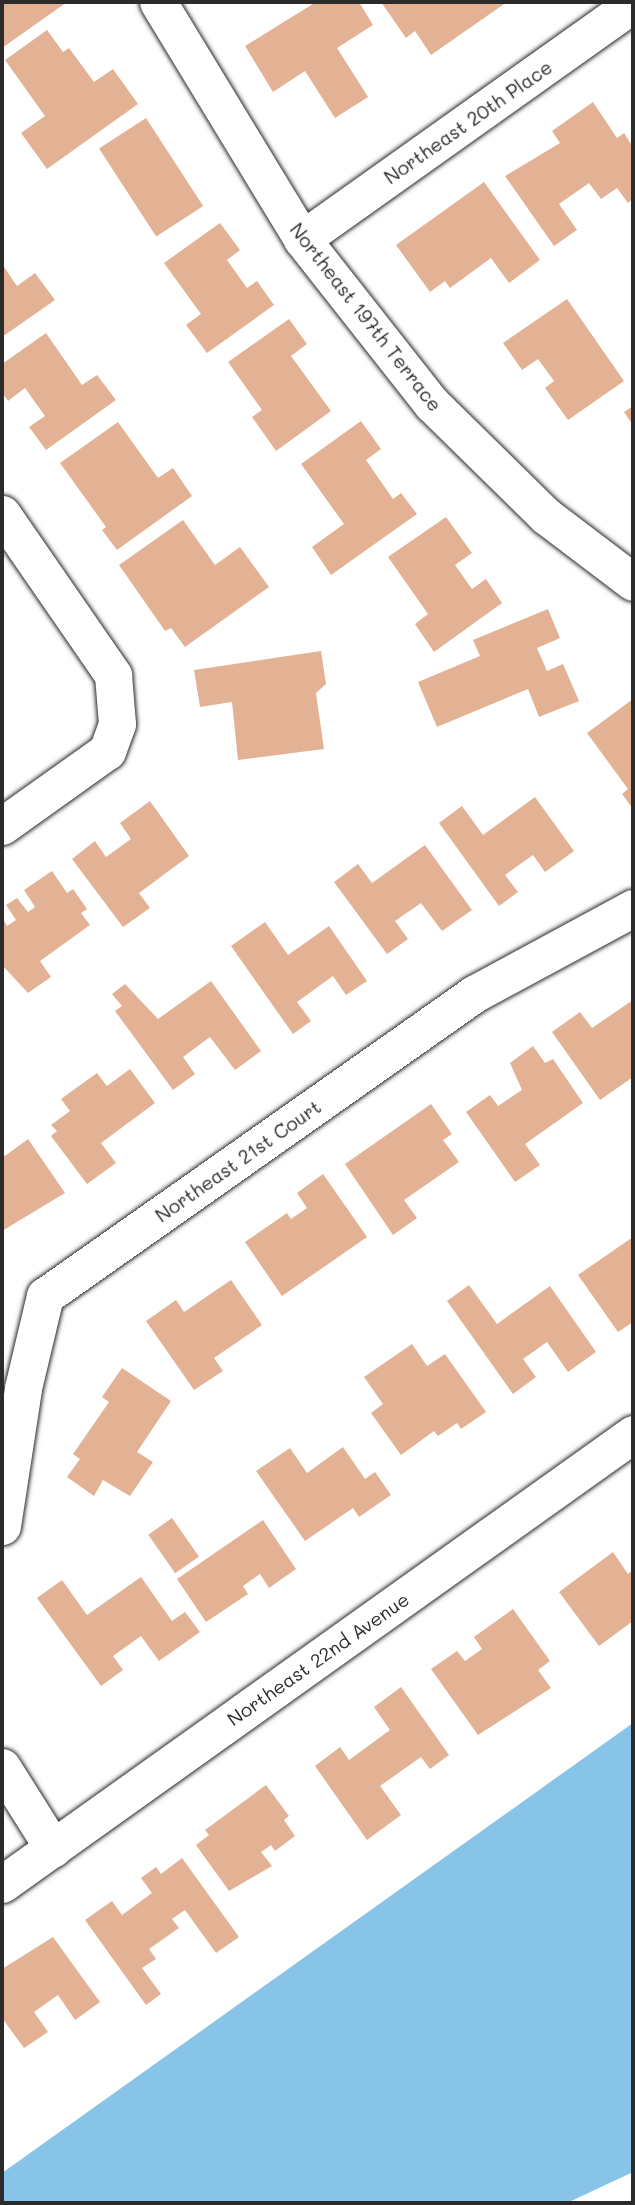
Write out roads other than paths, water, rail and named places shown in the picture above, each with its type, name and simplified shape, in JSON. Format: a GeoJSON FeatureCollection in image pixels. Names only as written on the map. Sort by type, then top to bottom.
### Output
{"type":"FeatureCollection","features":[{"type":"Feature","properties":{"kind":"street","name":"Northeast 197th Terrace"},"geometry":{"type":"LineString","coordinates":[[158,2],[302,239],[432,404],[546,516],[633,582]]}},
{"type":"Feature","properties":{"kind":"street","name":"Northeast 20th Place"},"geometry":{"type":"LineString","coordinates":[[302,239],[633,4]]}},
{"type":"Feature","properties":{"kind":"street"},"geometry":{"type":"LineString","coordinates":[[2,514],[113,676],[117,724],[107,751],[2,826]]}},
{"type":"Feature","properties":{"kind":"street","name":"Northeast 21st Court"},"geometry":{"type":"LineString","coordinates":[[2,1526],[23,1388],[45,1296],[474,994],[633,908]]}},
{"type":"Feature","properties":{"kind":"street","name":"Northeast 22nd Avenue"},"geometry":{"type":"LineString","coordinates":[[2,1884],[633,1434]]}},
{"type":"Feature","properties":{"kind":"street"},"geometry":{"type":"LineString","coordinates":[[2,1767],[53,1848]]}},
{"type":"Feature","properties":{"kind":"water"},"geometry":{"type":"Polygon","coordinates":[[[633,1723],[633,2172],[567,2203],[2,2203],[2,2173],[633,1723]]]}}]}
